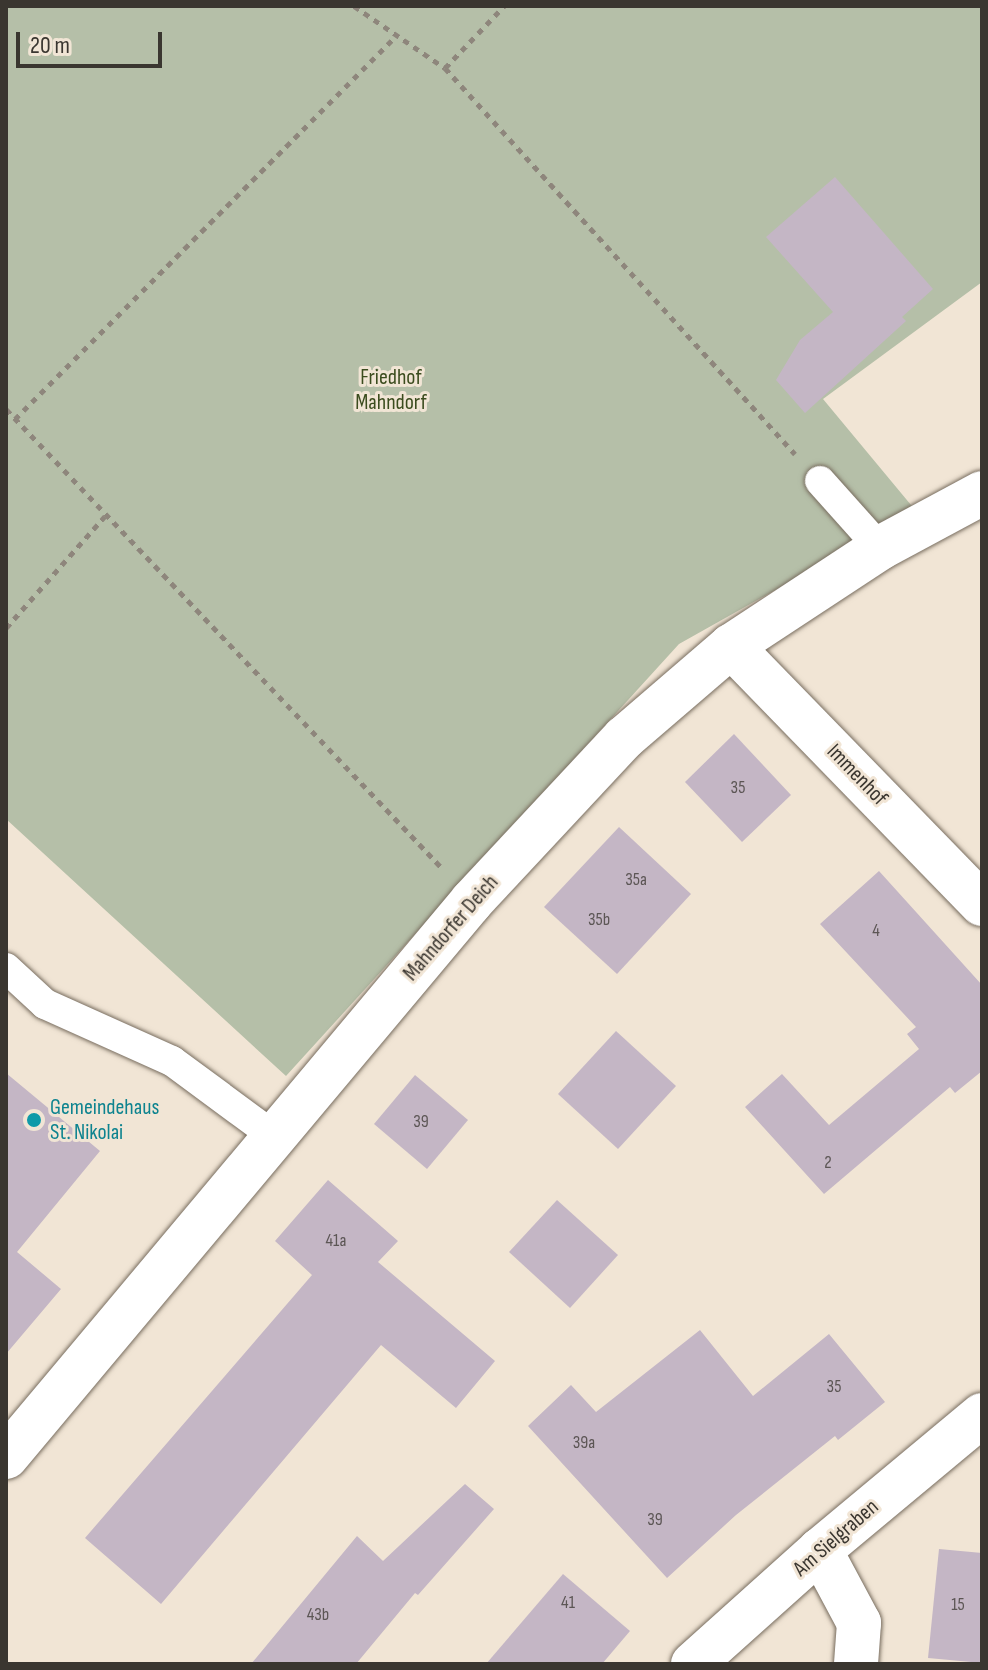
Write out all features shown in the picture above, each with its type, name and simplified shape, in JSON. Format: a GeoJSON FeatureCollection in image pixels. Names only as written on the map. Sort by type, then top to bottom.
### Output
{"type":"FeatureCollection","features":[{"type":"Feature","properties":{"kind":"street","name":"Mahndorfer Deich"},"geometry":{"type":"LineString","coordinates":[[6,1457],[472,901],[624,738],[731,646],[880,548],[982,493]]}},
{"type":"Feature","properties":{"kind":"street","name":"Immenhof"},"geometry":{"type":"LineString","coordinates":[[731,646],[982,904]]}},
{"type":"Feature","properties":{"kind":"street","name":"Am Sielgraben"},"geometry":{"type":"LineString","coordinates":[[693,1664],[820,1550],[982,1415]]}},
{"type":"Feature","properties":{"kind":"street"},"geometry":{"type":"LineString","coordinates":[[820,1550],[859,1623],[856,1664]]}},
{"type":"Feature","properties":{"kind":"lane"},"geometry":{"type":"LineString","coordinates":[[820,481],[880,548]]}},
{"type":"Feature","properties":{"kind":"lane"},"geometry":{"type":"LineString","coordinates":[[6,968],[45,1004],[172,1061],[275,1137]]}},
{"type":"Feature","properties":{"kind":"path"},"geometry":{"type":"LineString","coordinates":[[354,6],[445,68],[820,481]]}},
{"type":"Feature","properties":{"kind":"path"},"geometry":{"type":"LineString","coordinates":[[445,68],[504,6]]}},
{"type":"Feature","properties":{"kind":"path"},"geometry":{"type":"LineString","coordinates":[[15,419],[397,35]]}},
{"type":"Feature","properties":{"kind":"path"},"geometry":{"type":"LineString","coordinates":[[6,409],[472,901]]}},
{"type":"Feature","properties":{"kind":"path"},"geometry":{"type":"LineString","coordinates":[[6,628],[105,516]]}},
{"type":"Feature","properties":{"kind":"green space","name":"Friedhof Mahndorf"},"geometry":{"type":"Polygon","coordinates":[[[6,6],[982,6],[982,282],[823,399],[916,511],[679,644],[286,1076],[6,819],[6,6]]]}},
{"type":"Feature","properties":{"kind":"building"},"geometry":{"type":"Polygon","coordinates":[[[835,177],[933,289],[902,317],[906,321],[805,413],[776,380],[800,340],[833,312],[766,237],[835,177]]]}},
{"type":"Feature","properties":{"kind":"building"},"geometry":{"type":"Polygon","coordinates":[[[734,734],[791,795],[742,842],[685,782],[734,734]]]}},
{"type":"Feature","properties":{"kind":"building"},"geometry":{"type":"Polygon","coordinates":[[[619,827],[691,894],[617,974],[544,907],[619,827]]]}},
{"type":"Feature","properties":{"kind":"building"},"geometry":{"type":"Polygon","coordinates":[[[879,871],[982,985],[982,1071],[955,1093],[950,1087],[824,1194],[745,1107],[782,1074],[829,1125],[919,1049],[907,1034],[916,1027],[820,924],[879,871]]]}},
{"type":"Feature","properties":{"kind":"building"},"geometry":{"type":"Polygon","coordinates":[[[616,1031],[676,1086],[618,1149],[558,1094],[616,1031]]]}},
{"type":"Feature","properties":{"kind":"building"},"geometry":{"type":"Polygon","coordinates":[[[6,1073],[100,1151],[17,1252],[61,1289],[6,1354],[6,1073]]]}},
{"type":"Feature","properties":{"kind":"building"},"geometry":{"type":"Polygon","coordinates":[[[415,1075],[468,1120],[427,1169],[374,1124],[415,1075]]]}},
{"type":"Feature","properties":{"kind":"building"},"geometry":{"type":"Polygon","coordinates":[[[328,1180],[398,1241],[378,1262],[495,1361],[456,1408],[381,1345],[161,1604],[85,1538],[312,1275],[275,1241],[328,1180]]]}},
{"type":"Feature","properties":{"kind":"building"},"geometry":{"type":"Polygon","coordinates":[[[557,1200],[618,1255],[570,1308],[509,1252],[557,1200]]]}},
{"type":"Feature","properties":{"kind":"building"},"geometry":{"type":"Polygon","coordinates":[[[700,1330],[753,1396],[829,1334],[885,1402],[838,1440],[835,1436],[736,1515],[667,1578],[528,1426],[571,1385],[596,1412],[700,1330]]]}},
{"type":"Feature","properties":{"kind":"building"},"geometry":{"type":"Polygon","coordinates":[[[465,1484],[494,1509],[418,1595],[415,1593],[356,1664],[251,1664],[357,1536],[383,1561],[465,1484]]]}},
{"type":"Feature","properties":{"kind":"building"},"geometry":{"type":"Polygon","coordinates":[[[939,1549],[982,1553],[982,1663],[928,1658],[939,1549]]]}},
{"type":"Feature","properties":{"kind":"building"},"geometry":{"type":"Polygon","coordinates":[[[563,1574],[630,1631],[602,1664],[486,1664],[563,1574]]]}},
{"type":"Feature","properties":{"kind":"place","name":"Gemeindehaus St. Nikolai"},"geometry":{"type":"Point","coordinates":[34,1120]}}]}
